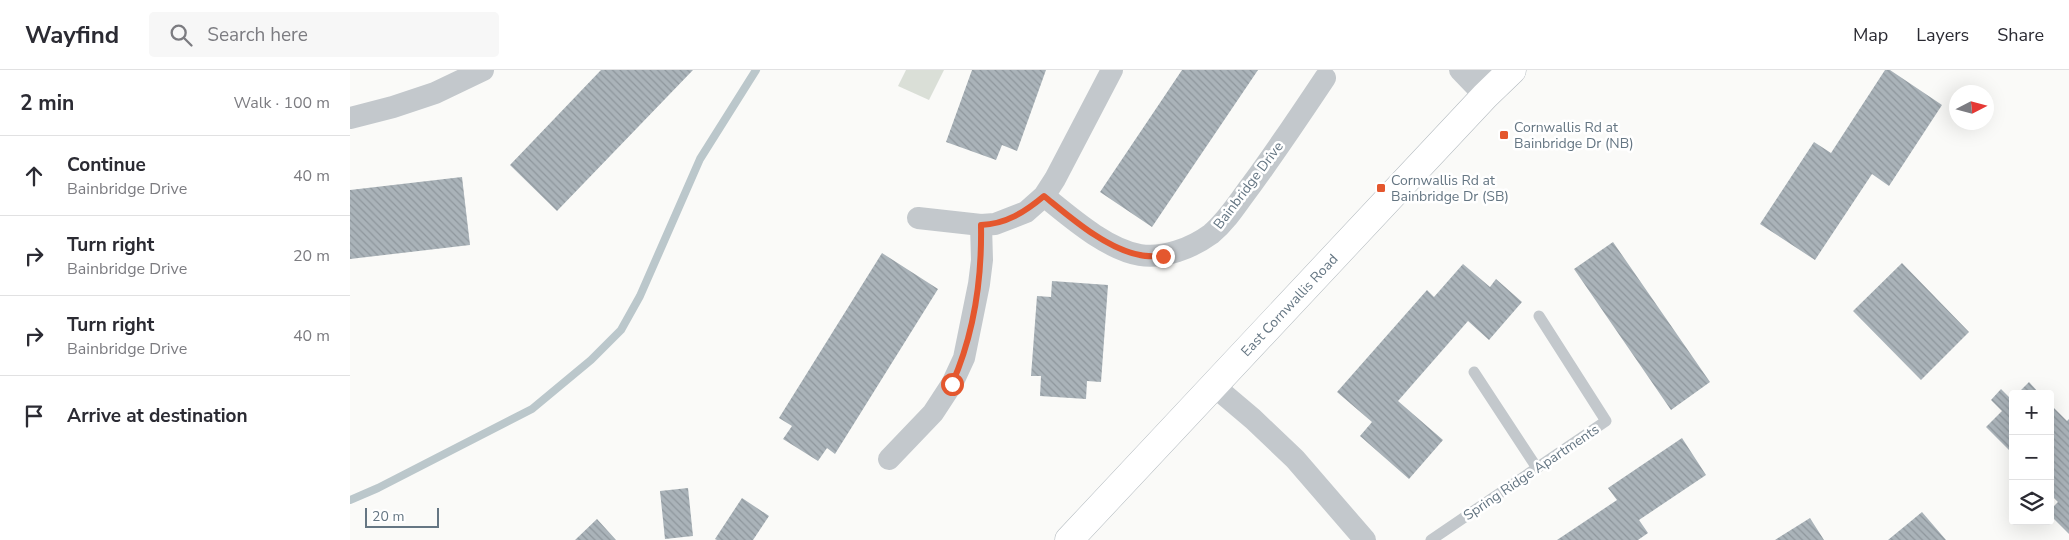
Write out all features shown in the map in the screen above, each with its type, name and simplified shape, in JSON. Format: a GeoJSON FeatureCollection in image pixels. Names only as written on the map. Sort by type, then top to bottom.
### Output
{"type":"FeatureCollection","features":[{"type":"Feature","properties":{"kind":"street"},"geometry":{"type":"LineString","coordinates":[[350,118],[393,107],[435,93],[483,70]]}},
{"type":"Feature","properties":{"kind":"street"},"geometry":{"type":"LineString","coordinates":[[918,218],[981,225],[995,224],[1026,212],[1044,196],[1055,179],[1112,70]]}},
{"type":"Feature","properties":{"kind":"street"},"geometry":{"type":"LineString","coordinates":[[1460,70],[1495,80]]}},
{"type":"Feature","properties":{"kind":"street","name":"Bainbridge Drive"},"geometry":{"type":"LineString","coordinates":[[1044,196],[1085,228],[1120,249],[1140,255],[1163,256],[1210,234],[1226,219],[1325,78]]}},
{"type":"Feature","properties":{"kind":"street","name":"East Cornwallis Road"},"geometry":{"type":"LineString","coordinates":[[1068,540],[1214,386],[1495,80]]}},
{"type":"Feature","properties":{"kind":"street"},"geometry":{"type":"LineString","coordinates":[[889,459],[933,414],[952,384],[964,358],[979,284],[982,260],[981,225]]}},
{"type":"Feature","properties":{"kind":"street"},"geometry":{"type":"LineString","coordinates":[[1214,386],[1253,419],[1295,459],[1365,540]]}},
{"type":"Feature","properties":{"kind":"lane","name":"Spring Ridge Apartments"},"geometry":{"type":"LineString","coordinates":[[1431,540],[1606,421],[1539,316]]}},
{"type":"Feature","properties":{"kind":"lane"},"geometry":{"type":"LineString","coordinates":[[1474,372],[1537,468]]}},
{"type":"Feature","properties":{"kind":"shaded area"},"geometry":{"type":"Polygon","coordinates":[[[906,70],[944,70],[929,100],[898,86],[906,70]]]}},
{"type":"Feature","properties":{"kind":"building"},"geometry":{"type":"Polygon","coordinates":[[[601,70],[693,70],[557,211],[510,165],[601,70]]]}},
{"type":"Feature","properties":{"kind":"building"},"geometry":{"type":"Polygon","coordinates":[[[972,70],[1046,70],[1017,151],[1002,145],[996,160],[946,142],[972,70]]]}},
{"type":"Feature","properties":{"kind":"building"},"geometry":{"type":"Polygon","coordinates":[[[1182,70],[1258,70],[1152,227],[1100,192],[1182,70]]]}},
{"type":"Feature","properties":{"kind":"building"},"geometry":{"type":"Polygon","coordinates":[[[1885,70],[1890,70],[1942,105],[1889,186],[1872,174],[1815,260],[1760,224],[1814,142],[1831,153],[1885,70]]]}},
{"type":"Feature","properties":{"kind":"building"},"geometry":{"type":"Polygon","coordinates":[[[462,177],[470,245],[350,259],[350,190],[462,177]]]}},
{"type":"Feature","properties":{"kind":"building"},"geometry":{"type":"Polygon","coordinates":[[[1613,242],[1710,382],[1671,410],[1574,269],[1613,242]]]}},
{"type":"Feature","properties":{"kind":"building"},"geometry":{"type":"Polygon","coordinates":[[[882,253],[938,289],[835,454],[827,448],[818,461],[783,439],[792,426],[779,418],[882,253]]]}},
{"type":"Feature","properties":{"kind":"building"},"geometry":{"type":"Polygon","coordinates":[[[1902,263],[1969,332],[1921,380],[1853,311],[1902,263]]]}},
{"type":"Feature","properties":{"kind":"building"},"geometry":{"type":"Polygon","coordinates":[[[1463,264],[1490,287],[1496,279],[1522,302],[1489,340],[1468,321],[1398,401],[1443,440],[1409,479],[1360,436],[1372,422],[1337,392],[1427,290],[1434,297],[1463,264]]]}},
{"type":"Feature","properties":{"kind":"building"},"geometry":{"type":"Polygon","coordinates":[[[1052,281],[1108,285],[1101,382],[1087,381],[1086,399],[1040,396],[1041,376],[1031,376],[1037,296],[1051,297],[1052,281]]]}},
{"type":"Feature","properties":{"kind":"building"},"geometry":{"type":"Polygon","coordinates":[[[2029,382],[2036,390],[2021,390],[2029,382]]]}},
{"type":"Feature","properties":{"kind":"building"},"geometry":{"type":"Polygon","coordinates":[[[2001,389],[2009,397],[2009,450],[1986,427],[2002,411],[1991,400],[2001,389]]]}},
{"type":"Feature","properties":{"kind":"building"},"geometry":{"type":"Polygon","coordinates":[[[2054,408],[2067,421],[2069,419],[2069,534],[2054,519],[2054,506],[2058,502],[2054,498],[2054,408]]]}},
{"type":"Feature","properties":{"kind":"building"},"geometry":{"type":"Polygon","coordinates":[[[1682,438],[1706,475],[1639,520],[1648,533],[1638,540],[1557,540],[1617,500],[1608,488],[1682,438]]]}},
{"type":"Feature","properties":{"kind":"building"},"geometry":{"type":"Polygon","coordinates":[[[688,488],[693,536],[665,539],[660,491],[688,488]]]}},
{"type":"Feature","properties":{"kind":"building"},"geometry":{"type":"Polygon","coordinates":[[[742,498],[769,516],[753,540],[715,539],[742,498]]]}},
{"type":"Feature","properties":{"kind":"building"},"geometry":{"type":"Polygon","coordinates":[[[1922,512],[1946,540],[1888,540],[1922,512]]]}},
{"type":"Feature","properties":{"kind":"building"},"geometry":{"type":"Polygon","coordinates":[[[1810,518],[1824,540],[1775,540],[1810,518]]]}},
{"type":"Feature","properties":{"kind":"building"},"geometry":{"type":"Polygon","coordinates":[[[597,519],[616,540],[575,540],[597,519]]]}},
{"type":"Feature","properties":{"kind":"waterway"},"geometry":{"type":"LineString","coordinates":[[350,500],[378,488],[532,409],[591,360],[621,330],[640,296],[700,159],[756,70]]}},
{"type":"Feature","properties":{"kind":"place","name":"Cornwallis Rd at Bainbridge Dr (NB)"},"geometry":{"type":"Point","coordinates":[1504,135]}},
{"type":"Feature","properties":{"kind":"place","name":"Cornwallis Rd at Bainbridge Dr (SB)"},"geometry":{"type":"Point","coordinates":[1381,188]}},
{"type":"Feature","properties":{"kind":"route"},"geometry":{"type":"LineString","coordinates":[[952,384],[964,358],[979,284],[982,260],[981,225],[995,224],[1026,212],[1044,196],[1085,228],[1120,249],[1140,255],[1163,256]]}}]}
